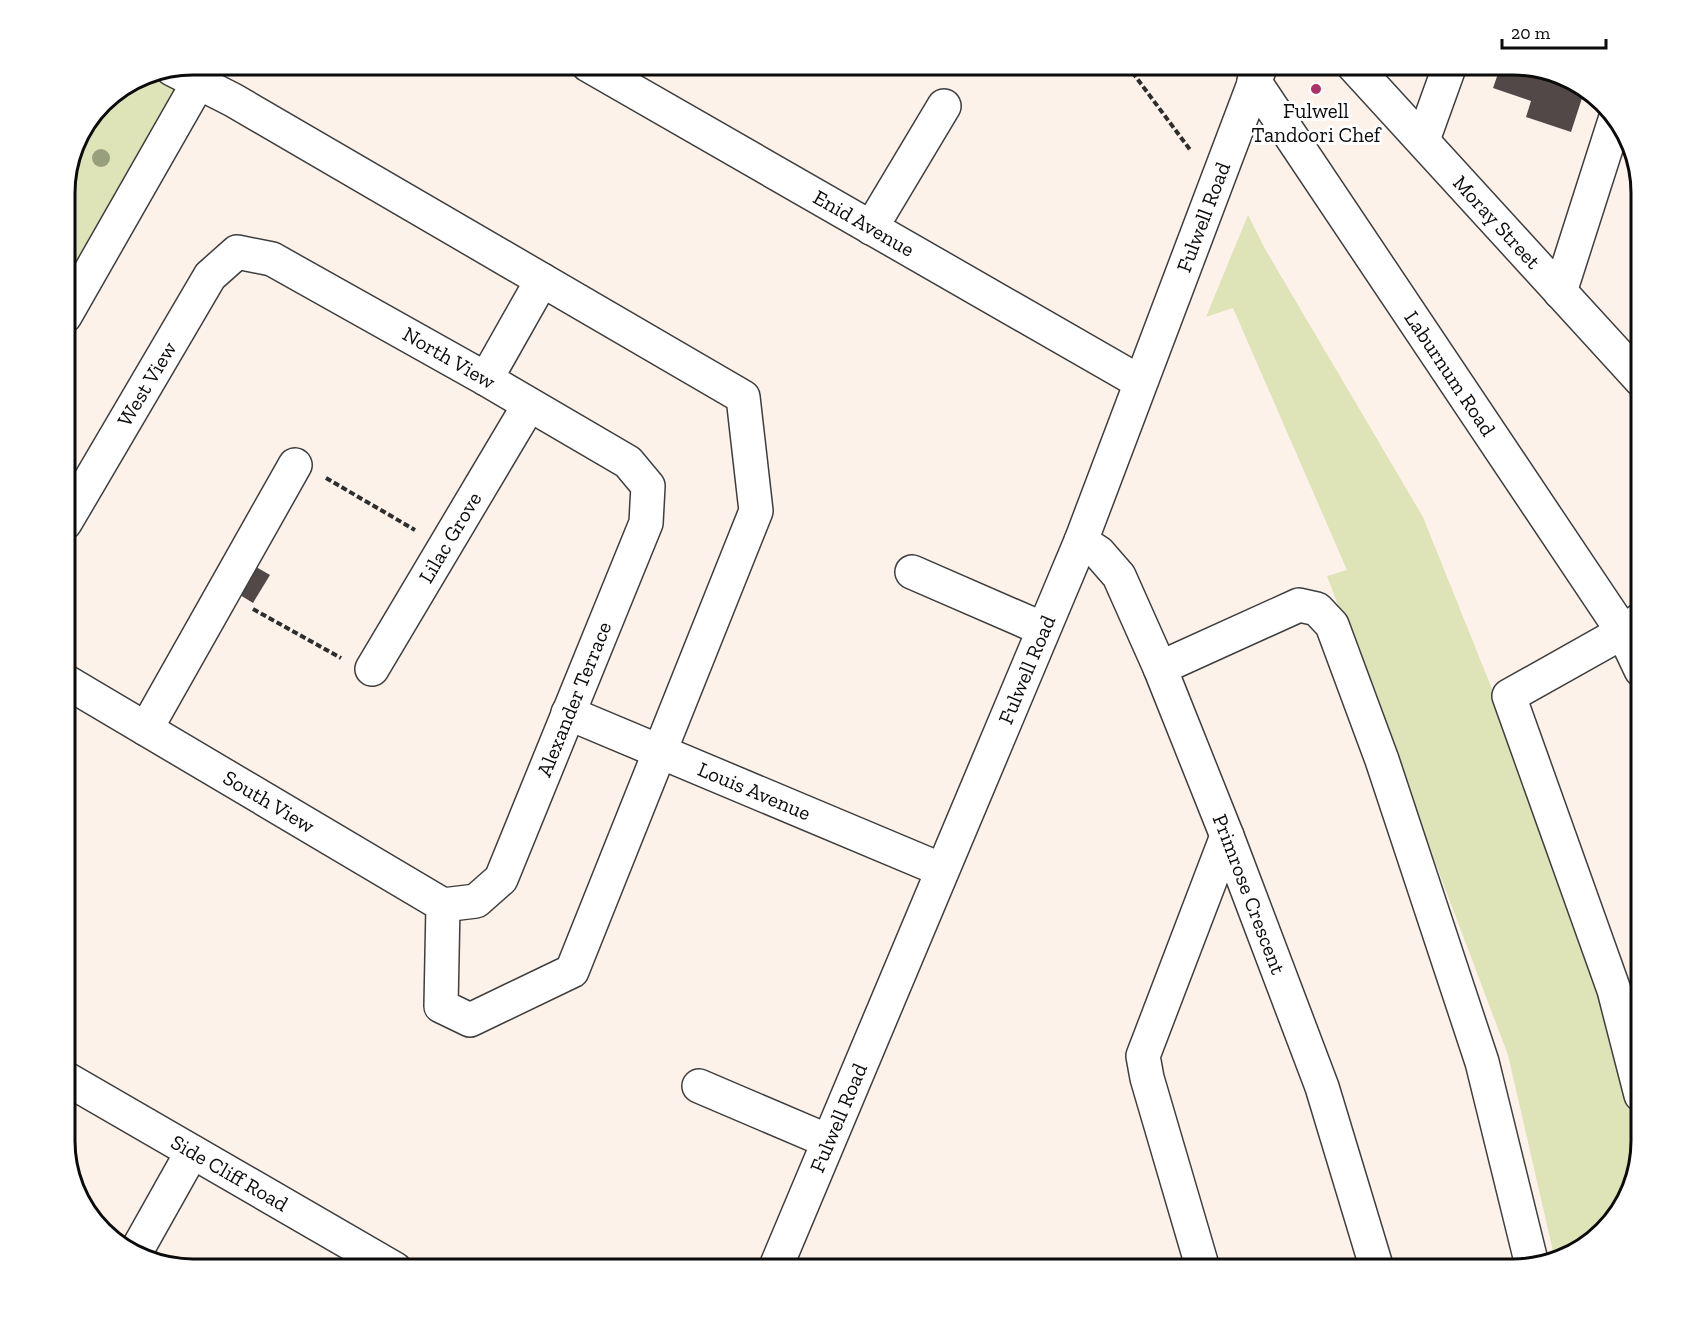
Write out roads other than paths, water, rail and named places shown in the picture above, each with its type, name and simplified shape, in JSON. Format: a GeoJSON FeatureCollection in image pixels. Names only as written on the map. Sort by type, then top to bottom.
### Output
{"type":"FeatureCollection","features":[{"type":"Feature","properties":{"kind":"street","name":"Fulwell Road"},"geometry":{"type":"LineString","coordinates":[[779,1259],[1080,541],[1256,75]]}},
{"type":"Feature","properties":{"kind":"street","name":"Laburnum Road"},"geometry":{"type":"LineString","coordinates":[[1258,75],[1631,625]]}},
{"type":"Feature","properties":{"kind":"street","name":"Moray Street"},"geometry":{"type":"LineString","coordinates":[[1363,75],[1631,369]]}},
{"type":"Feature","properties":{"kind":"street"},"geometry":{"type":"LineString","coordinates":[[1423,140],[1446,75]]}},
{"type":"Feature","properties":{"kind":"street"},"geometry":{"type":"LineString","coordinates":[[75,296],[185,76],[233,100],[743,397],[756,512],[572,971],[470,1020],[441,1006],[443,905]]}},
{"type":"Feature","properties":{"kind":"street","name":"Enid Avenue"},"geometry":{"type":"LineString","coordinates":[[634,76],[871,228],[1140,382]]}},
{"type":"Feature","properties":{"kind":"street"},"geometry":{"type":"LineString","coordinates":[[871,228],[944,106]]}},
{"type":"Feature","properties":{"kind":"street"},"geometry":{"type":"LineString","coordinates":[[1560,292],[1612,130]]}},
{"type":"Feature","properties":{"kind":"street","name":"North View"},"geometry":{"type":"LineString","coordinates":[[237,252],[272,259],[486,379],[628,462],[648,486]]}},
{"type":"Feature","properties":{"kind":"street","name":"West View"},"geometry":{"type":"LineString","coordinates":[[75,506],[210,276],[237,252]]}},
{"type":"Feature","properties":{"kind":"street"},"geometry":{"type":"LineString","coordinates":[[486,379],[542,280]]}},
{"type":"Feature","properties":{"kind":"street","name":"Lilac Grove"},"geometry":{"type":"LineString","coordinates":[[372,669],[529,405]]}},
{"type":"Feature","properties":{"kind":"street"},"geometry":{"type":"LineString","coordinates":[[146,729],[295,465]]}},
{"type":"Feature","properties":{"kind":"street","name":"Alexander Terrace"},"geometry":{"type":"LineString","coordinates":[[443,905],[476,901],[501,879],[646,523],[648,486]]}},
{"type":"Feature","properties":{"kind":"street","name":"Primrose Crescent"},"geometry":{"type":"LineString","coordinates":[[1080,541],[1099,553],[1119,576],[1160,668],[1227,836],[1322,1087],[1374,1259]]}},
{"type":"Feature","properties":{"kind":"street"},"geometry":{"type":"LineString","coordinates":[[912,572],[1043,629]]}},
{"type":"Feature","properties":{"kind":"street"},"geometry":{"type":"LineString","coordinates":[[1160,668],[1299,605],[1317,609],[1332,625],[1382,760],[1482,1062],[1530,1258]]}},
{"type":"Feature","properties":{"kind":"street"},"geometry":{"type":"LineString","coordinates":[[1631,627],[1509,696],[1614,990],[1631,1056]]}},
{"type":"Feature","properties":{"kind":"street","name":"South View"},"geometry":{"type":"LineString","coordinates":[[75,687],[443,905]]}},
{"type":"Feature","properties":{"kind":"street","name":"Louis Avenue"},"geometry":{"type":"LineString","coordinates":[[568,713],[942,870]]}},
{"type":"Feature","properties":{"kind":"street"},"geometry":{"type":"LineString","coordinates":[[1200,1259],[1150,1089],[1143,1056],[1227,836]]}},
{"type":"Feature","properties":{"kind":"street","name":"Side Cliff Road"},"geometry":{"type":"LineString","coordinates":[[75,1084],[378,1259]]}},
{"type":"Feature","properties":{"kind":"street"},"geometry":{"type":"LineString","coordinates":[[699,1086],[828,1141]]}},
{"type":"Feature","properties":{"kind":"street"},"geometry":{"type":"LineString","coordinates":[[139,1246],[192,1152]]}},
{"type":"Feature","properties":{"kind":"place","name":"Fulwell Tandoori Chef"},"geometry":{"type":"Point","coordinates":[1316,89]}}]}
